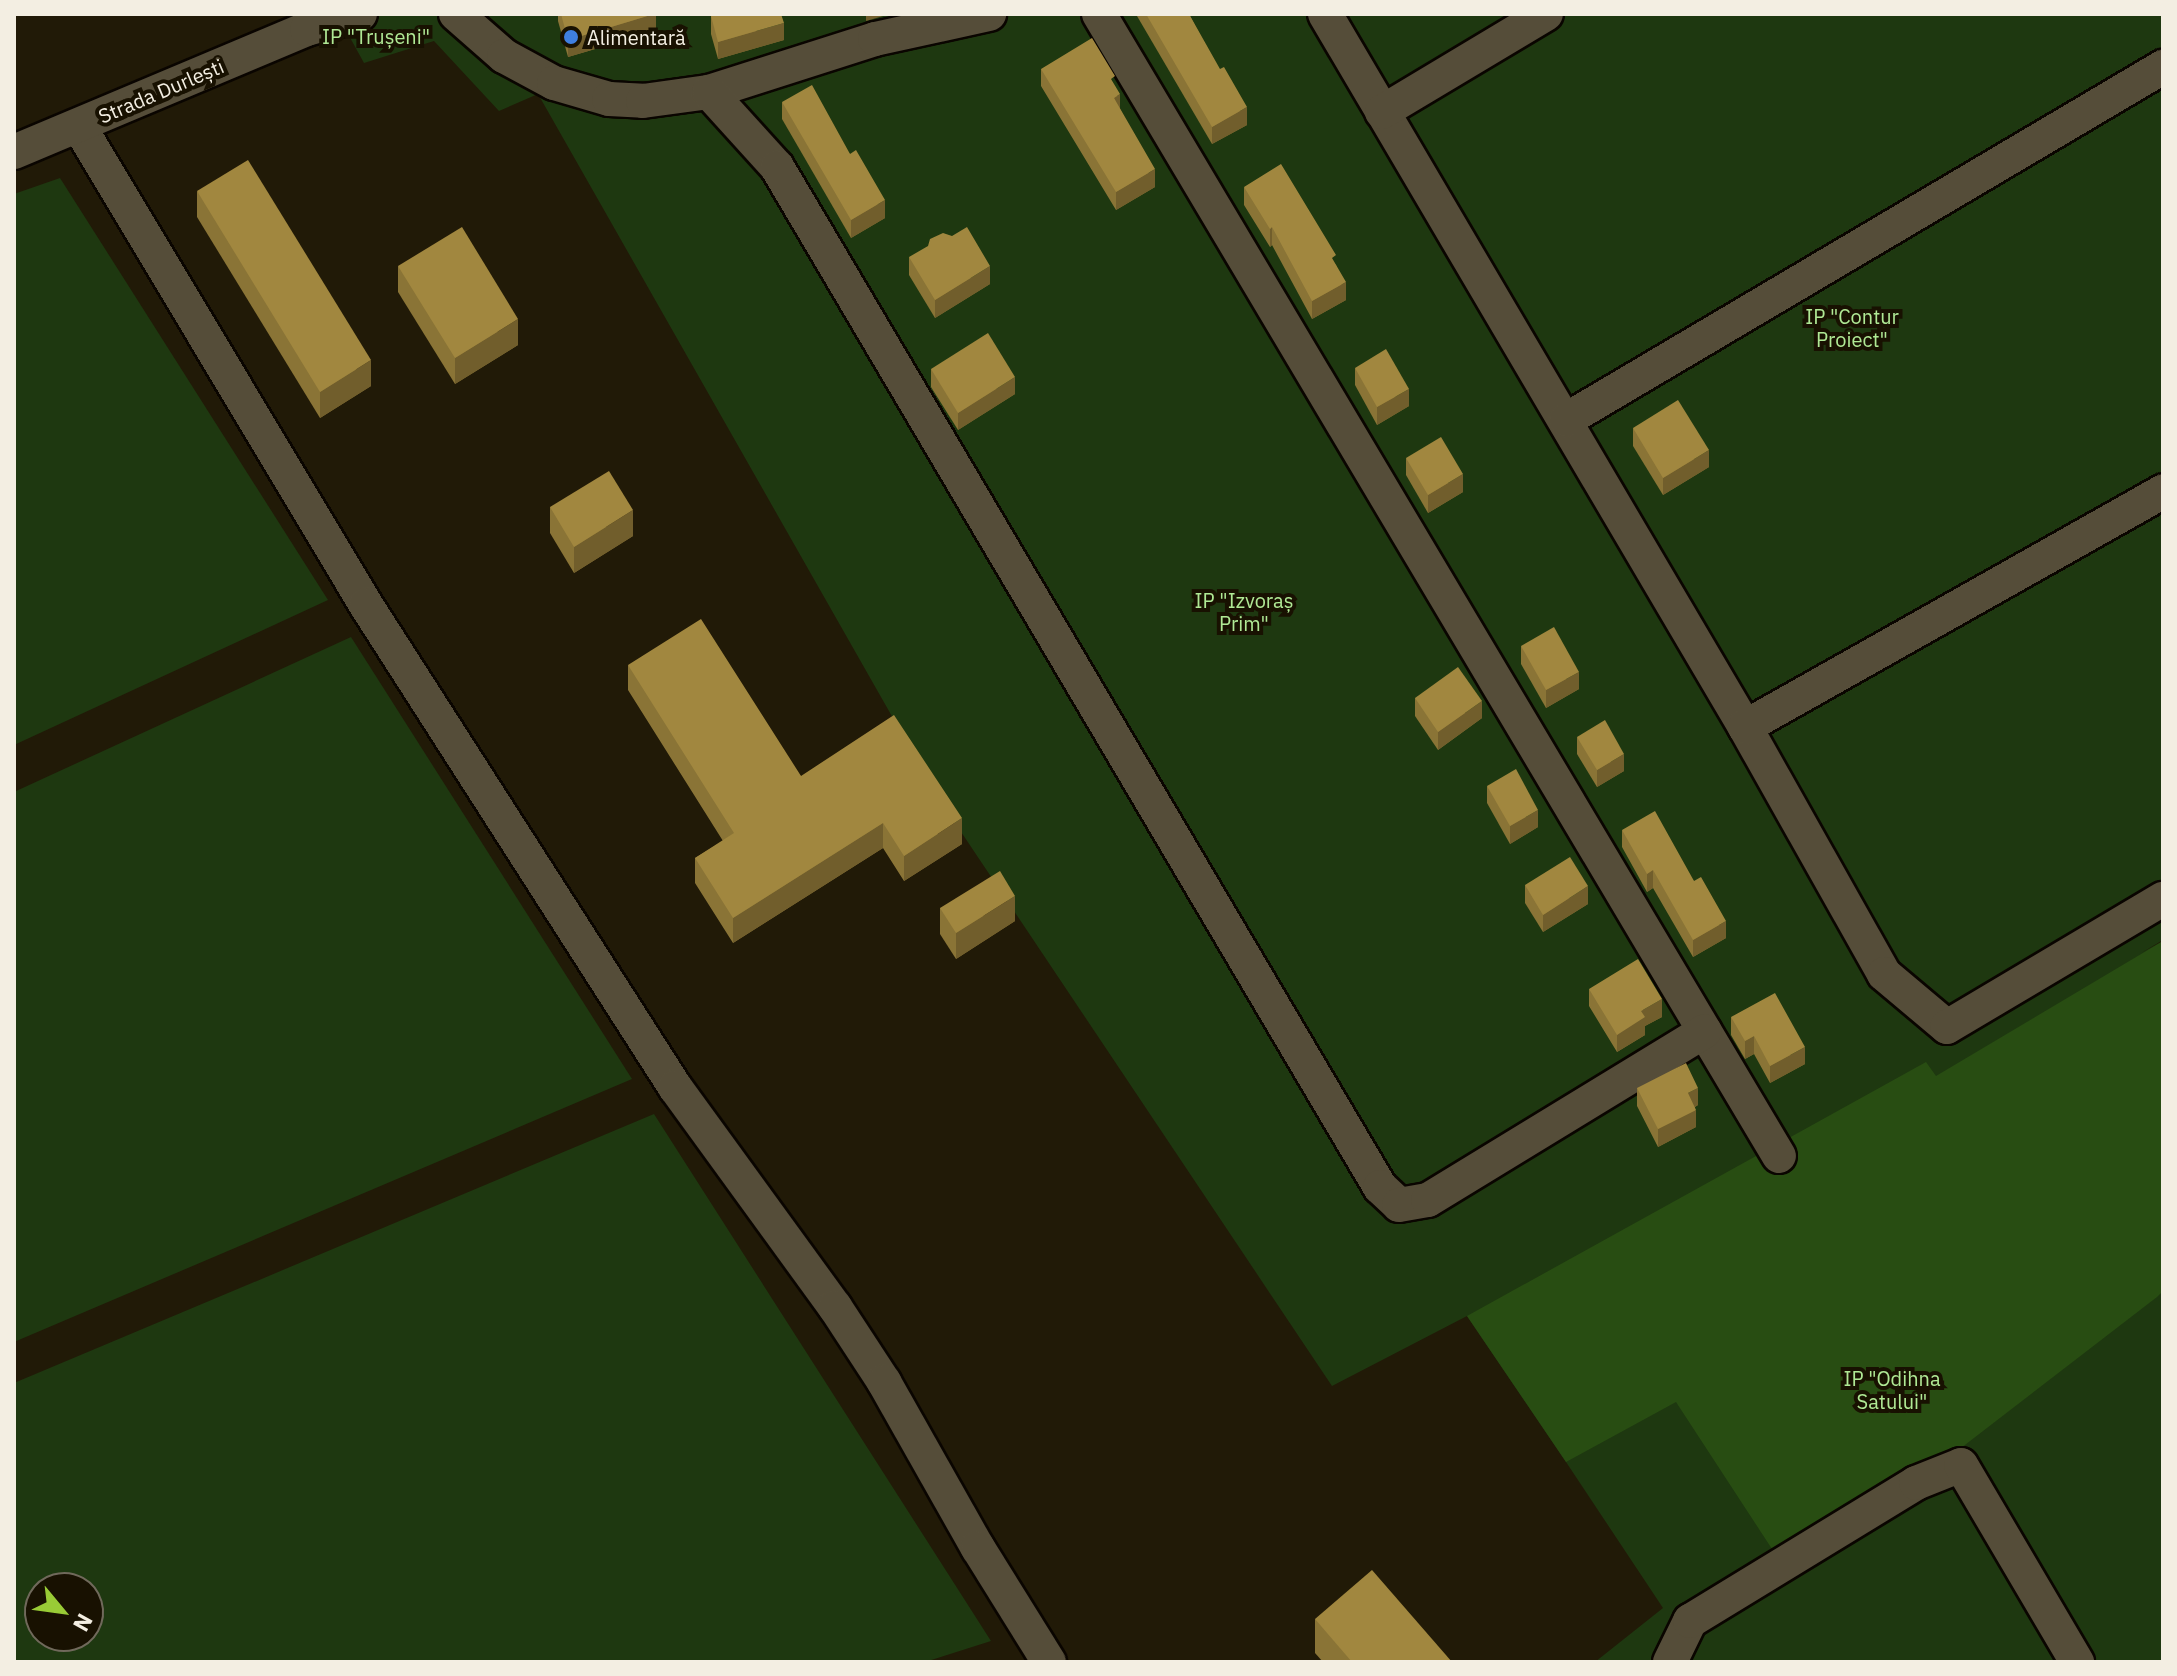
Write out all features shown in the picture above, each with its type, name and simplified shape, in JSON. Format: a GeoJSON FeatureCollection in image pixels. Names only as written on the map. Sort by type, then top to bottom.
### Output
{"type":"FeatureCollection","features":[{"type":"Feature","properties":{"kind":"street","name":"Strada Durlești"},"geometry":{"type":"LineString","coordinates":[[14,152],[79,126],[302,22],[360,14]]}},
{"type":"Feature","properties":{"kind":"street"},"geometry":{"type":"LineString","coordinates":[[456,14],[504,56],[554,83],[609,99],[643,101],[709,92],[875,39],[989,14]]}},
{"type":"Feature","properties":{"kind":"street"},"geometry":{"type":"LineString","coordinates":[[1099,14],[1779,1156]]}},
{"type":"Feature","properties":{"kind":"street"},"geometry":{"type":"LineString","coordinates":[[1325,14],[1745,727],[1884,974],[1947,1027],[2163,899]]}},
{"type":"Feature","properties":{"kind":"street"},"geometry":{"type":"LineString","coordinates":[[1382,112],[1546,14]]}},
{"type":"Feature","properties":{"kind":"street"},"geometry":{"type":"LineString","coordinates":[[1566,420],[2163,67]]}},
{"type":"Feature","properties":{"kind":"street"},"geometry":{"type":"LineString","coordinates":[[709,92],[777,167],[1372,1173],[1399,1205],[1428,1200],[1705,1031]]}},
{"type":"Feature","properties":{"kind":"street"},"geometry":{"type":"LineString","coordinates":[[79,126],[366,605],[675,1087],[784,1233],[851,1332],[1049,1662]]}},
{"type":"Feature","properties":{"kind":"street"},"geometry":{"type":"LineString","coordinates":[[1745,727],[2163,491]]}},
{"type":"Feature","properties":{"kind":"street"},"geometry":{"type":"LineString","coordinates":[[1670,1662],[1690,1621],[1916,1483],[1961,1465],[2077,1662]]}},
{"type":"Feature","properties":{"kind":"green space"},"geometry":{"type":"Polygon","coordinates":[[[337,14],[2163,14],[2163,940],[2141,953],[2163,941],[2163,1662],[1595,1662],[1663,1608],[1566,1462],[1467,1316],[1332,1386],[939,799],[538,94],[499,111],[434,41],[364,63],[337,14]]]}},
{"type":"Feature","properties":{"kind":"green space"},"geometry":{"type":"Polygon","coordinates":[[[60,178],[328,600],[14,745],[14,194],[60,178]]]}},
{"type":"Feature","properties":{"kind":"green space"},"geometry":{"type":"Polygon","coordinates":[[[351,637],[632,1079],[14,1342],[14,792],[351,637]]]}},
{"type":"Feature","properties":{"kind":"green space","name":"IP \"Odihna Satului\""},"geometry":{"type":"Polygon","coordinates":[[[2163,941],[2163,1291],[2157,1297],[1948,1458],[1772,1549],[1676,1402],[1566,1462],[1467,1316],[1926,1062],[1936,1076],[2163,941]]]}},
{"type":"Feature","properties":{"kind":"green space"},"geometry":{"type":"Polygon","coordinates":[[[654,1114],[991,1641],[925,1662],[14,1662],[14,1383],[654,1114]]]}},
{"type":"Feature","properties":{"kind":"building"},"geometry":{"type":"Polygon","coordinates":[[[561,14],[654,14],[568,40],[561,14]]]}},
{"type":"Feature","properties":{"kind":"building"},"geometry":{"type":"Polygon","coordinates":[[[781,14],[784,23],[718,42],[711,16],[781,14]]]}},
{"type":"Feature","properties":{"kind":"building"},"geometry":{"type":"Polygon","coordinates":[[[1146,14],[1189,14],[1220,69],[1224,67],[1247,107],[1212,127],[1146,14]]]}},
{"type":"Feature","properties":{"kind":"building"},"geometry":{"type":"Polygon","coordinates":[[[1092,38],[1115,76],[1111,79],[1120,94],[1114,98],[1155,169],[1116,192],[1041,69],[1092,38]]]}},
{"type":"Feature","properties":{"kind":"building"},"geometry":{"type":"Polygon","coordinates":[[[812,85],[850,154],[856,150],[885,200],[851,220],[782,102],[812,85]]]}},
{"type":"Feature","properties":{"kind":"building"},"geometry":{"type":"Polygon","coordinates":[[[248,160],[371,360],[320,392],[197,191],[248,160]]]}},
{"type":"Feature","properties":{"kind":"building"},"geometry":{"type":"Polygon","coordinates":[[[1281,164],[1336,255],[1332,258],[1346,282],[1312,301],[1272,227],[1270,229],[1244,187],[1281,164]]]}},
{"type":"Feature","properties":{"kind":"building"},"geometry":{"type":"Polygon","coordinates":[[[462,227],[518,319],[455,358],[398,266],[462,227]]]}},
{"type":"Feature","properties":{"kind":"building"},"geometry":{"type":"Polygon","coordinates":[[[967,227],[990,266],[935,300],[909,257],[928,246],[930,239],[943,233],[952,236],[967,227]]]}},
{"type":"Feature","properties":{"kind":"building"},"geometry":{"type":"Polygon","coordinates":[[[988,333],[1015,377],[958,413],[931,369],[988,333]]]}},
{"type":"Feature","properties":{"kind":"building"},"geometry":{"type":"Polygon","coordinates":[[[1386,349],[1409,389],[1377,407],[1355,368],[1386,349]]]}},
{"type":"Feature","properties":{"kind":"building"},"geometry":{"type":"Polygon","coordinates":[[[1678,400],[1709,450],[1663,478],[1633,428],[1678,400]]]}},
{"type":"Feature","properties":{"kind":"building"},"geometry":{"type":"Polygon","coordinates":[[[1441,437],[1463,474],[1428,495],[1406,458],[1441,437]]]}},
{"type":"Feature","properties":{"kind":"building"},"geometry":{"type":"Polygon","coordinates":[[[609,471],[633,510],[574,547],[550,507],[609,471]]]}},
{"type":"Feature","properties":{"kind":"building"},"geometry":{"type":"Polygon","coordinates":[[[701,619],[801,776],[894,715],[962,818],[904,856],[883,823],[733,918],[695,858],[734,833],[628,665],[701,619]]]}},
{"type":"Feature","properties":{"kind":"building"},"geometry":{"type":"Polygon","coordinates":[[[1554,627],[1579,672],[1546,690],[1521,646],[1554,627]]]}},
{"type":"Feature","properties":{"kind":"building"},"geometry":{"type":"Polygon","coordinates":[[[1458,667],[1482,701],[1438,732],[1415,698],[1458,667]]]}},
{"type":"Feature","properties":{"kind":"building"},"geometry":{"type":"Polygon","coordinates":[[[1605,720],[1624,754],[1597,770],[1577,737],[1605,720]]]}},
{"type":"Feature","properties":{"kind":"building"},"geometry":{"type":"Polygon","coordinates":[[[1516,769],[1538,810],[1510,826],[1487,786],[1516,769]]]}},
{"type":"Feature","properties":{"kind":"building"},"geometry":{"type":"Polygon","coordinates":[[[1655,811],[1694,881],[1701,877],[1726,921],[1693,940],[1653,870],[1647,874],[1622,830],[1655,811]]]}},
{"type":"Feature","properties":{"kind":"building"},"geometry":{"type":"Polygon","coordinates":[[[1570,857],[1588,886],[1543,915],[1525,885],[1570,857]]]}},
{"type":"Feature","properties":{"kind":"building"},"geometry":{"type":"Polygon","coordinates":[[[1000,871],[1015,896],[956,933],[940,908],[1000,871]]]}},
{"type":"Feature","properties":{"kind":"building"},"geometry":{"type":"Polygon","coordinates":[[[1638,959],[1662,999],[1641,1011],[1645,1017],[1617,1035],[1589,989],[1638,959]]]}},
{"type":"Feature","properties":{"kind":"building"},"geometry":{"type":"Polygon","coordinates":[[[1775,993],[1805,1047],[1770,1066],[1754,1036],[1745,1041],[1731,1017],[1775,993]]]}},
{"type":"Feature","properties":{"kind":"building"},"geometry":{"type":"Polygon","coordinates":[[[1686,1063],[1698,1088],[1688,1093],[1696,1110],[1658,1129],[1637,1088],[1686,1063]]]}},
{"type":"Feature","properties":{"kind":"building"},"geometry":{"type":"Polygon","coordinates":[[[1372,1570],[1452,1662],[1352,1662],[1315,1619],[1372,1570]]]}},
{"type":"Feature","properties":{"kind":"place","name":"Alimentară"},"geometry":{"type":"Point","coordinates":[571,37]}},
{"type":"Feature","properties":{"kind":"park label","name":"IP \"Trușeni\""},"geometry":{"type":"Point","coordinates":[376,36]}},
{"type":"Feature","properties":{"kind":"park label","name":"IP \"Contur Proiect\""},"geometry":{"type":"Point","coordinates":[1852,328]}},
{"type":"Feature","properties":{"kind":"park label","name":"IP \"Izvoraș Prim\""},"geometry":{"type":"Point","coordinates":[1244,612]}}]}
